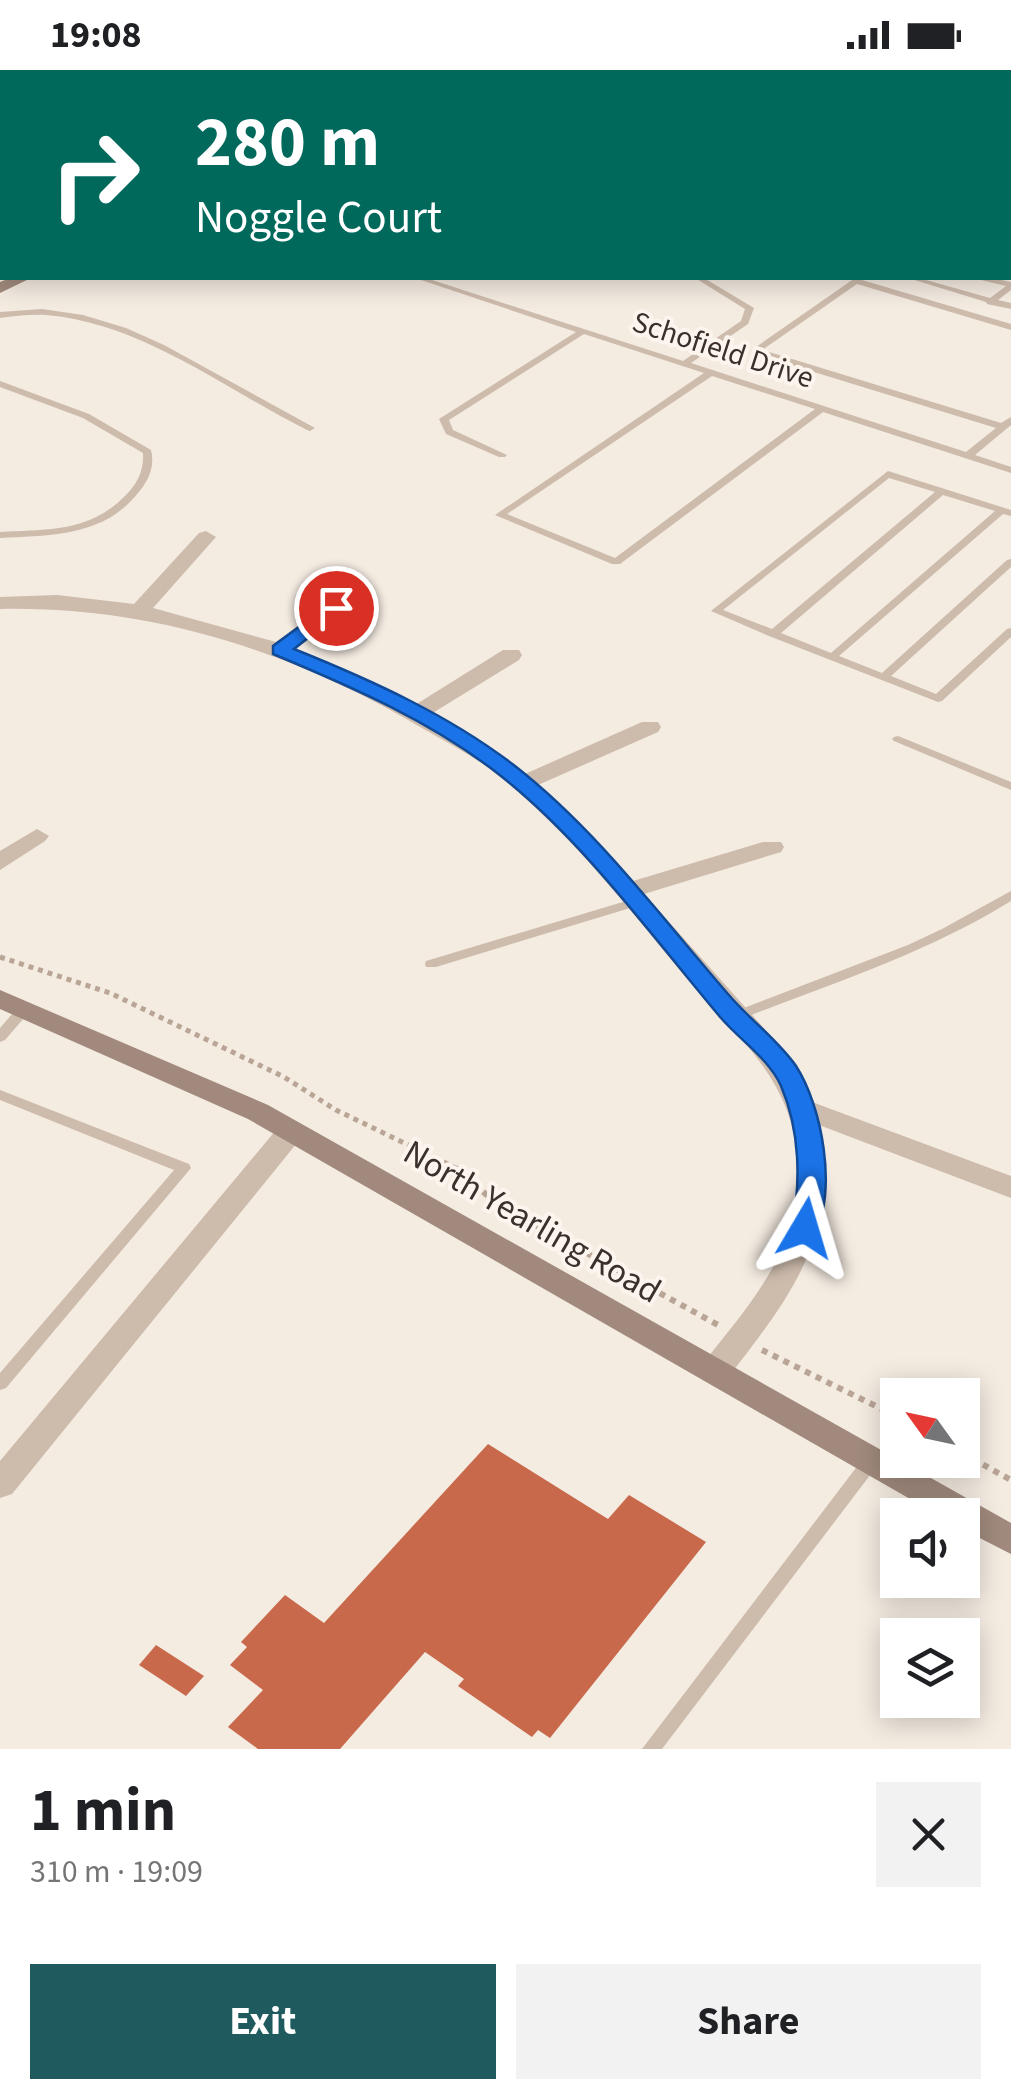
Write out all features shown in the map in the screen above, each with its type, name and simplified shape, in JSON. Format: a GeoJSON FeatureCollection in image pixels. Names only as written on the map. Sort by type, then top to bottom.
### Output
{"type":"FeatureCollection","features":[{"type":"Feature","properties":{"kind":"main road","name":"North Yearling Road"},"geometry":{"type":"LineString","coordinates":[[12,1003],[292,1131],[1011,1540]]}},
{"type":"Feature","properties":{"kind":"street"},"geometry":{"type":"LineString","coordinates":[[139,611],[206,537]]}},
{"type":"Feature","properties":{"kind":"street"},"geometry":{"type":"LineString","coordinates":[[280,650],[359,590]]}},
{"type":"Feature","properties":{"kind":"street"},"geometry":{"type":"LineString","coordinates":[[0,603],[72,602],[139,611],[280,650],[384,693],[521,784],[632,896],[734,1017],[785,1070],[801,1108],[812,1190],[805,1228],[742,1338],[714,1371]]}},
{"type":"Feature","properties":{"kind":"street"},"geometry":{"type":"LineString","coordinates":[[416,714],[511,655]]}},
{"type":"Feature","properties":{"kind":"street"},"geometry":{"type":"LineString","coordinates":[[521,784],[650,727]]}},
{"type":"Feature","properties":{"kind":"street"},"geometry":{"type":"LineString","coordinates":[[0,862],[37,836]]}},
{"type":"Feature","properties":{"kind":"street"},"geometry":{"type":"LineString","coordinates":[[632,896],[772,847]]}},
{"type":"Feature","properties":{"kind":"street"},"geometry":{"type":"LineString","coordinates":[[801,1108],[1011,1187]]}},
{"type":"Feature","properties":{"kind":"street"},"geometry":{"type":"LineString","coordinates":[[0,1484],[292,1131]]}},
{"type":"Feature","properties":{"kind":"lane","name":"Schofield Drive"},"geometry":{"type":"LineString","coordinates":[[425,280],[1011,470]]}},
{"type":"Feature","properties":{"kind":"lane"},"geometry":{"type":"LineString","coordinates":[[684,364],[744,322],[750,308],[702,280]]}},
{"type":"Feature","properties":{"kind":"lane"},"geometry":{"type":"LineString","coordinates":[[857,280],[760,347],[762,353],[1007,423]]}},
{"type":"Feature","properties":{"kind":"lane"},"geometry":{"type":"LineString","coordinates":[[861,280],[1011,327]]}},
{"type":"Feature","properties":{"kind":"lane"},"geometry":{"type":"LineString","coordinates":[[919,280],[1011,306]]}},
{"type":"Feature","properties":{"kind":"lane"},"geometry":{"type":"LineString","coordinates":[[972,315],[1011,285]]}},
{"type":"Feature","properties":{"kind":"lane"},"geometry":{"type":"LineString","coordinates":[[0,315],[55,310],[120,329],[310,428]]}},
{"type":"Feature","properties":{"kind":"lane"},"geometry":{"type":"LineString","coordinates":[[502,455],[469,444],[450,432],[444,419],[583,331]]}},
{"type":"Feature","properties":{"kind":"lane"},"geometry":{"type":"LineString","coordinates":[[712,373],[500,515],[616,562],[821,409]]}},
{"type":"Feature","properties":{"kind":"lane"},"geometry":{"type":"LineString","coordinates":[[0,384],[120,433],[148,452],[150,462],[138,487],[95,522],[79,528],[0,535]]}},
{"type":"Feature","properties":{"kind":"lane"},"geometry":{"type":"LineString","coordinates":[[968,456],[1007,423]]}},
{"type":"Feature","properties":{"kind":"lane"},"geometry":{"type":"LineString","coordinates":[[998,466],[1011,454]]}},
{"type":"Feature","properties":{"kind":"lane"},"geometry":{"type":"LineString","coordinates":[[1006,511],[888,474],[716,611],[938,699],[1011,631]]}},
{"type":"Feature","properties":{"kind":"lane"},"geometry":{"type":"LineString","coordinates":[[773,634],[942,491]]}},
{"type":"Feature","properties":{"kind":"lane"},"geometry":{"type":"LineString","coordinates":[[832,657],[1006,511]]}},
{"type":"Feature","properties":{"kind":"lane"},"geometry":{"type":"LineString","coordinates":[[884,678],[1011,562]]}},
{"type":"Feature","properties":{"kind":"lane"},"geometry":{"type":"LineString","coordinates":[[898,740],[1011,786]]}},
{"type":"Feature","properties":{"kind":"lane"},"geometry":{"type":"LineString","coordinates":[[734,1017],[920,942],[987,911],[1011,895]]}},
{"type":"Feature","properties":{"kind":"lane"},"geometry":{"type":"LineString","coordinates":[[431,964],[632,896]]}},
{"type":"Feature","properties":{"kind":"lane"},"geometry":{"type":"LineString","coordinates":[[0,1037],[12,1003]]}},
{"type":"Feature","properties":{"kind":"lane"},"geometry":{"type":"LineString","coordinates":[[0,1095],[184,1168],[0,1384]]}},
{"type":"Feature","properties":{"kind":"lane"},"geometry":{"type":"LineString","coordinates":[[650,1749],[871,1460]]}},
{"type":"Feature","properties":{"kind":"path"},"geometry":{"type":"LineString","coordinates":[[0,957],[110,993],[284,1077],[304,1094],[367,1128],[404,1141],[483,1185],[497,1204],[798,1371],[830,1380],[880,1407]]}},
{"type":"Feature","properties":{"kind":"path"},"geometry":{"type":"LineString","coordinates":[[980,1463],[1011,1480]]}},
{"type":"Feature","properties":{"kind":"building"},"geometry":{"type":"Polygon","coordinates":[[[488,1444],[608,1519],[629,1495],[706,1542],[550,1738],[538,1730],[532,1737],[458,1686],[464,1679],[425,1652],[340,1749],[258,1749],[228,1727],[263,1690],[230,1665],[247,1647],[241,1642],[285,1595],[324,1623],[488,1444]]]}},
{"type":"Feature","properties":{"kind":"building"},"geometry":{"type":"Polygon","coordinates":[[[156,1645],[204,1676],[186,1696],[139,1665],[156,1645]]]}},
{"type":"Feature","properties":{"kind":"route"},"geometry":{"type":"LineString","coordinates":[[336,608],[280,650],[384,693],[508,771],[604,863],[734,1017],[785,1070],[796,1090],[808,1140],[812,1190],[805,1228]]}}]}
